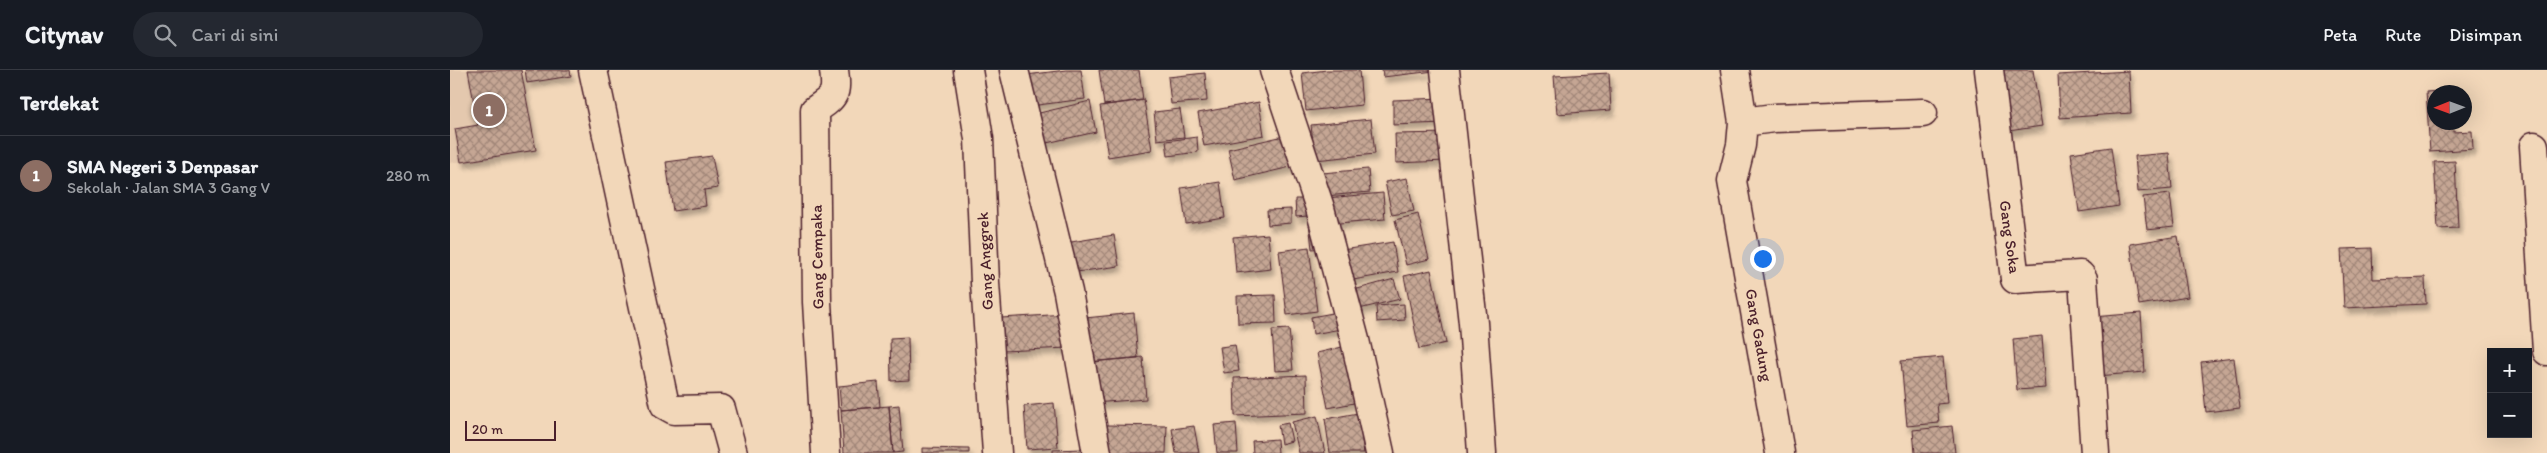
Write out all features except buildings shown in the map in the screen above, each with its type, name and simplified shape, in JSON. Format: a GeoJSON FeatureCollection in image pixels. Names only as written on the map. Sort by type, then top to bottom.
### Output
{"type":"FeatureCollection","features":[{"type":"Feature","properties":{"kind":"street","name":"Gang Cempaka"},"geometry":{"type":"LineString","coordinates":[[826,453],[817,302],[815,110],[833,97],[836,90],[834,70]]}},
{"type":"Feature","properties":{"kind":"street","name":"Gang Anggrek"},"geometry":{"type":"LineString","coordinates":[[968,70],[979,139],[985,283],[997,453]]}},
{"type":"Feature","properties":{"kind":"street"},"geometry":{"type":"LineString","coordinates":[[1014,70],[1068,292],[1097,453]]}},
{"type":"Feature","properties":{"kind":"street"},"geometry":{"type":"LineString","coordinates":[[1274,70],[1320,208],[1355,340],[1380,453]]}},
{"type":"Feature","properties":{"kind":"street"},"geometry":{"type":"LineString","coordinates":[[1445,70],[1472,314],[1482,453]]}},
{"type":"Feature","properties":{"kind":"street","name":"Gang Gadung"},"geometry":{"type":"LineString","coordinates":[[1735,70],[1743,122],[1742,145],[1732,181],[1780,453]]}},
{"type":"Feature","properties":{"kind":"street","name":"Gang Soka"},"geometry":{"type":"LineString","coordinates":[[1989,70],[2015,279],[2079,275],[2083,279],[2095,453]]}},
{"type":"Feature","properties":{"kind":"street"},"geometry":{"type":"LineString","coordinates":[[595,80],[665,405],[674,410],[721,409],[733,453]]}},
{"type":"Feature","properties":{"kind":"street"},"geometry":{"type":"LineString","coordinates":[[1743,122],[1774,118],[1923,113]]}},
{"type":"Feature","properties":{"kind":"street"},"geometry":{"type":"LineString","coordinates":[[2534,146],[2547,351]]}},
{"type":"Feature","properties":{"kind":"shaded area"},"geometry":{"type":"Polygon","coordinates":[[[450,70],[521,70],[536,150],[450,163],[450,70]]]}},
{"type":"Feature","properties":{"kind":"place","name":"SMA Negeri 3 Denpasar"},"geometry":{"type":"Point","coordinates":[489,110]}}]}
